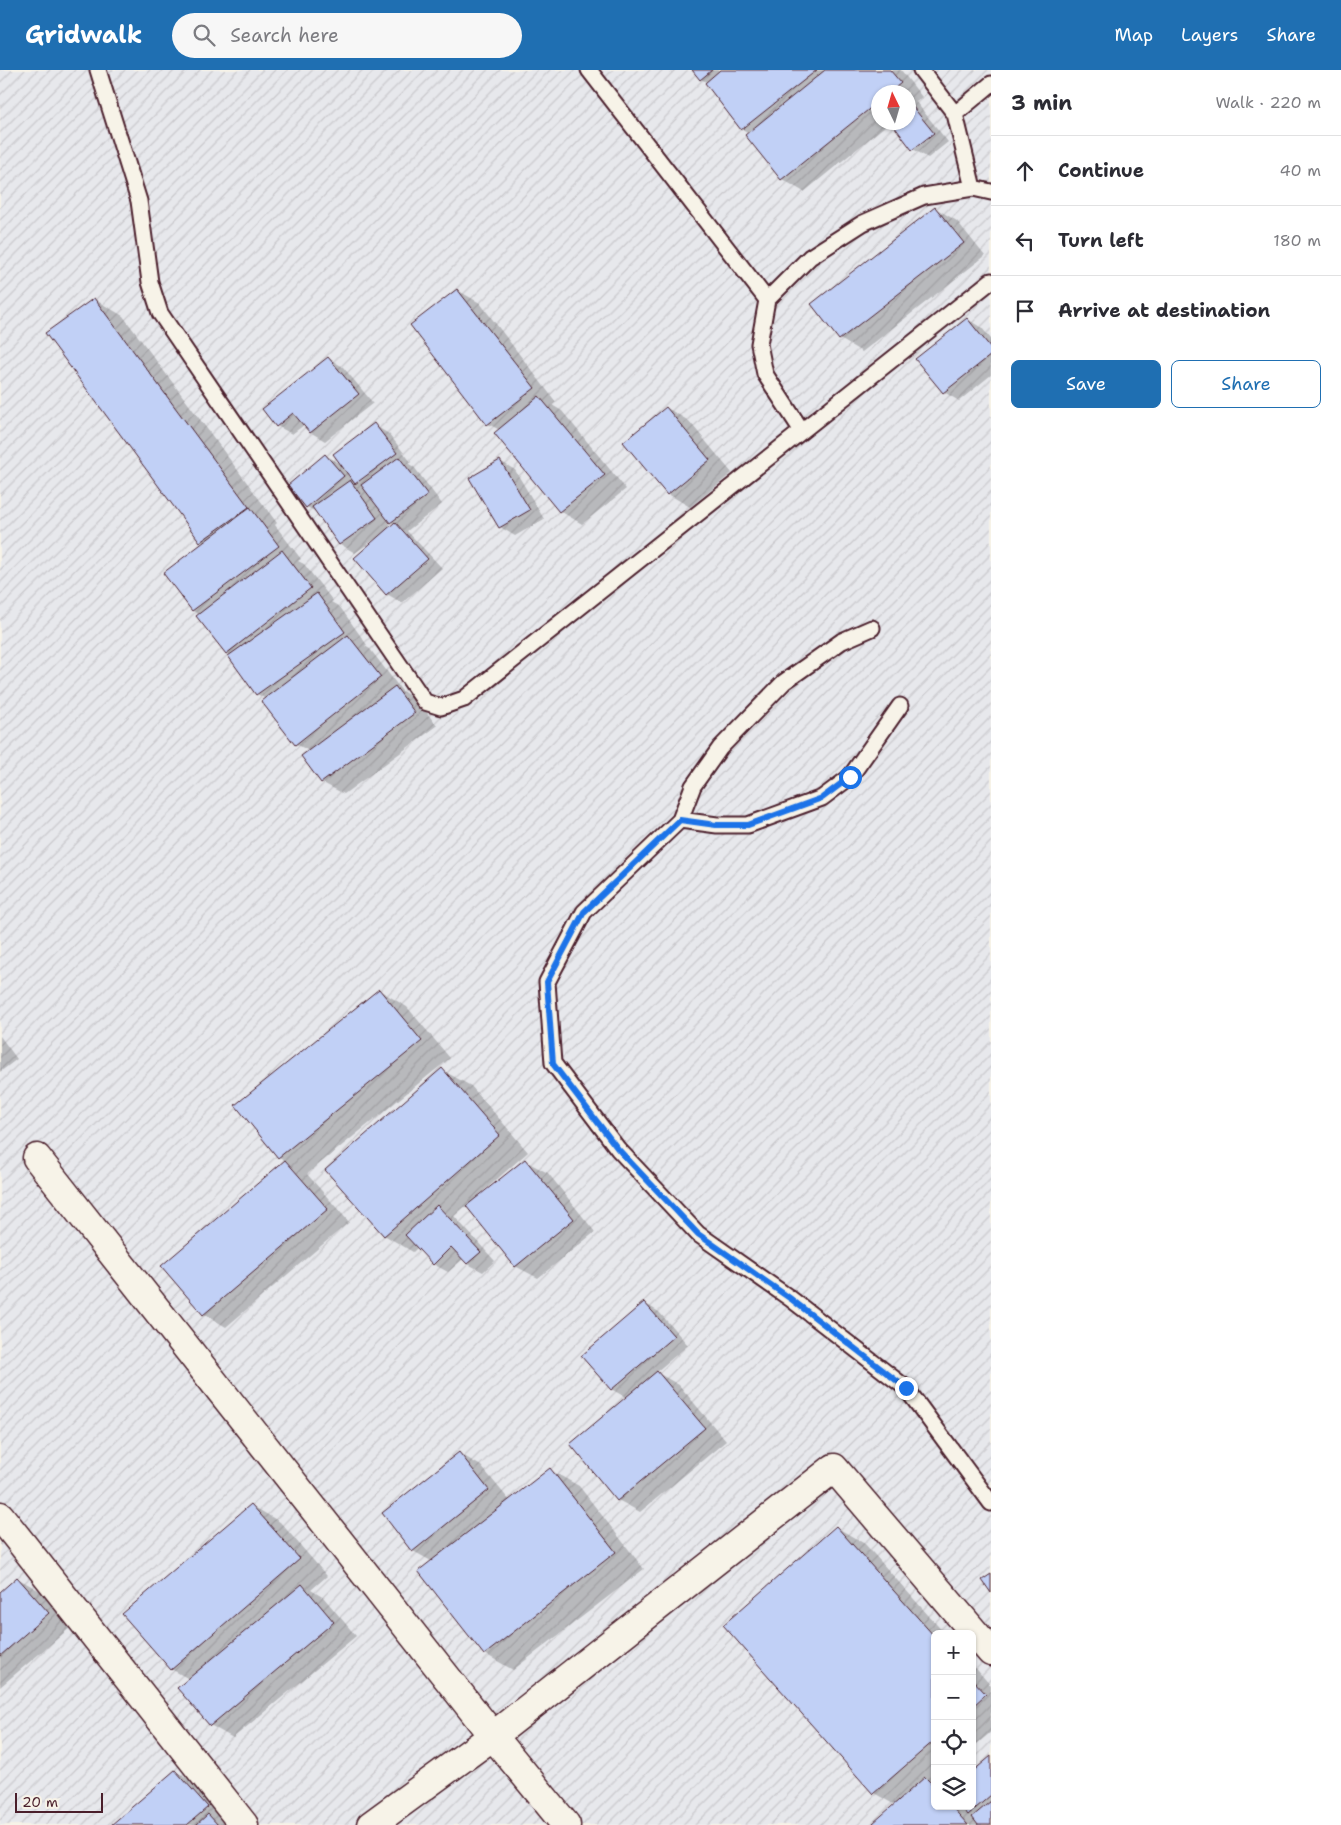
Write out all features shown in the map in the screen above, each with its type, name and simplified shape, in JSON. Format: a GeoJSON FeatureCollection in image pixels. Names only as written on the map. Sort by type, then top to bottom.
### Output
{"type":"FeatureCollection","features":[{"type":"Feature","properties":{"kind":"street"},"geometry":{"type":"LineString","coordinates":[[36,1158],[493,1736],[566,1825]]}},
{"type":"Feature","properties":{"kind":"street"},"geometry":{"type":"LineString","coordinates":[[371,1825],[493,1736],[834,1468],[991,1652]]}},
{"type":"Feature","properties":{"kind":"street"},"geometry":{"type":"LineString","coordinates":[[0,1516],[244,1825]]}},
{"type":"Feature","properties":{"kind":"lane"},"geometry":{"type":"LineString","coordinates":[[98,70],[139,201],[150,282],[160,313],[425,702],[440,707],[464,699],[991,281]]}},
{"type":"Feature","properties":{"kind":"lane"},"geometry":{"type":"LineString","coordinates":[[589,70],[767,300]]}},
{"type":"Feature","properties":{"kind":"lane"},"geometry":{"type":"LineString","coordinates":[[921,70],[955,114],[973,188]]}},
{"type":"Feature","properties":{"kind":"lane"},"geometry":{"type":"LineString","coordinates":[[955,114],[991,84]]}},
{"type":"Feature","properties":{"kind":"lane"},"geometry":{"type":"LineString","coordinates":[[802,431],[764,374],[759,344],[767,300],[810,257],[863,222],[924,196],[973,188],[991,192]]}},
{"type":"Feature","properties":{"kind":"lane"},"geometry":{"type":"LineString","coordinates":[[872,628],[842,641],[784,682],[720,748],[693,786],[680,820],[584,912],[547,982],[553,1064],[618,1149],[698,1234],[791,1299],[906,1388],[991,1503]]}},
{"type":"Feature","properties":{"kind":"lane"},"geometry":{"type":"LineString","coordinates":[[680,820],[716,825],[748,825],[822,798],[850,777],[900,706]]}},
{"type":"Feature","properties":{"kind":"shaded area"},"geometry":{"type":"Polygon","coordinates":[[[0,70],[991,70],[991,1825],[0,1825],[0,70]]]}},
{"type":"Feature","properties":{"kind":"building"},"geometry":{"type":"Polygon","coordinates":[[[692,70],[712,70],[700,80],[692,70]]]}},
{"type":"Feature","properties":{"kind":"building"},"geometry":{"type":"Polygon","coordinates":[[[720,70],[817,70],[741,130],[705,83],[720,70]]]}},
{"type":"Feature","properties":{"kind":"building"},"geometry":{"type":"Polygon","coordinates":[[[825,70],[890,70],[901,83],[899,85],[871,85],[871,108],[781,180],[745,135],[825,70]]]}},
{"type":"Feature","properties":{"kind":"building"},"geometry":{"type":"Polygon","coordinates":[[[916,111],[934,133],[912,150],[897,130],[916,130],[916,111]]]}},
{"type":"Feature","properties":{"kind":"building"},"geometry":{"type":"Polygon","coordinates":[[[935,207],[964,243],[839,340],[811,304],[935,207]]]}},
{"type":"Feature","properties":{"kind":"building"},"geometry":{"type":"Polygon","coordinates":[[[457,289],[535,388],[487,425],[410,325],[457,289]]]}},
{"type":"Feature","properties":{"kind":"building"},"geometry":{"type":"Polygon","coordinates":[[[94,298],[249,507],[200,542],[45,333],[94,298]]]}},
{"type":"Feature","properties":{"kind":"building"},"geometry":{"type":"Polygon","coordinates":[[[967,318],[991,348],[991,355],[943,393],[915,359],[967,318]]]}},
{"type":"Feature","properties":{"kind":"building"},"geometry":{"type":"Polygon","coordinates":[[[328,357],[359,394],[310,433],[293,413],[276,427],[262,409],[328,357]]]}},
{"type":"Feature","properties":{"kind":"building"},"geometry":{"type":"Polygon","coordinates":[[[539,396],[605,475],[559,512],[494,433],[539,396]]]}},
{"type":"Feature","properties":{"kind":"building"},"geometry":{"type":"Polygon","coordinates":[[[666,407],[710,460],[667,495],[623,442],[666,407]]]}},
{"type":"Feature","properties":{"kind":"building"},"geometry":{"type":"Polygon","coordinates":[[[374,423],[397,453],[355,484],[333,454],[374,423]]]}},
{"type":"Feature","properties":{"kind":"building"},"geometry":{"type":"Polygon","coordinates":[[[325,454],[344,476],[306,508],[288,485],[325,454]]]}},
{"type":"Feature","properties":{"kind":"building"},"geometry":{"type":"Polygon","coordinates":[[[399,457],[428,495],[390,523],[361,485],[399,457]]]}},
{"type":"Feature","properties":{"kind":"building"},"geometry":{"type":"Polygon","coordinates":[[[500,460],[530,510],[499,528],[469,478],[500,460]]]}},
{"type":"Feature","properties":{"kind":"building"},"geometry":{"type":"Polygon","coordinates":[[[350,480],[377,518],[339,545],[312,507],[350,480]]]}},
{"type":"Feature","properties":{"kind":"building"},"geometry":{"type":"Polygon","coordinates":[[[250,507],[279,546],[192,611],[163,573],[250,507]]]}},
{"type":"Feature","properties":{"kind":"building"},"geometry":{"type":"Polygon","coordinates":[[[395,522],[428,559],[386,595],[354,558],[395,522]]]}},
{"type":"Feature","properties":{"kind":"building"},"geometry":{"type":"Polygon","coordinates":[[[282,550],[311,588],[226,654],[196,616],[282,550]]]}},
{"type":"Feature","properties":{"kind":"building"},"geometry":{"type":"Polygon","coordinates":[[[317,593],[345,632],[256,695],[228,656],[317,593]]]}},
{"type":"Feature","properties":{"kind":"building"},"geometry":{"type":"Polygon","coordinates":[[[348,635],[381,677],[295,745],[261,701],[348,635]]]}},
{"type":"Feature","properties":{"kind":"building"},"geometry":{"type":"Polygon","coordinates":[[[395,686],[415,713],[321,783],[301,756],[395,686]]]}},
{"type":"Feature","properties":{"kind":"building"},"geometry":{"type":"Polygon","coordinates":[[[379,989],[422,1041],[278,1158],[235,1105],[379,989]]]}},
{"type":"Feature","properties":{"kind":"building"},"geometry":{"type":"Polygon","coordinates":[[[442,1068],[500,1135],[384,1236],[325,1170],[442,1068]]]}},
{"type":"Feature","properties":{"kind":"building"},"geometry":{"type":"Polygon","coordinates":[[[525,1159],[574,1219],[515,1267],[466,1206],[525,1159]]]}},
{"type":"Feature","properties":{"kind":"building"},"geometry":{"type":"Polygon","coordinates":[[[285,1160],[328,1209],[203,1315],[161,1266],[285,1160]]]}},
{"type":"Feature","properties":{"kind":"building"},"geometry":{"type":"Polygon","coordinates":[[[437,1205],[481,1252],[467,1264],[451,1247],[433,1265],[405,1235],[437,1205]]]}},
{"type":"Feature","properties":{"kind":"building"},"geometry":{"type":"Polygon","coordinates":[[[644,1302],[674,1336],[611,1390],[581,1356],[644,1302]]]}},
{"type":"Feature","properties":{"kind":"building"},"geometry":{"type":"Polygon","coordinates":[[[657,1371],[705,1428],[617,1501],[570,1444],[657,1371]]]}},
{"type":"Feature","properties":{"kind":"building"},"geometry":{"type":"Polygon","coordinates":[[[459,1452],[489,1490],[412,1552],[382,1513],[459,1452]]]}},
{"type":"Feature","properties":{"kind":"building"},"geometry":{"type":"Polygon","coordinates":[[[550,1468],[616,1552],[484,1655],[418,1571],[550,1468]]]}},
{"type":"Feature","properties":{"kind":"building"},"geometry":{"type":"Polygon","coordinates":[[[251,1504],[300,1559],[171,1670],[122,1614],[251,1504]]]}},
{"type":"Feature","properties":{"kind":"building"},"geometry":{"type":"Polygon","coordinates":[[[836,1526],[931,1633],[931,1743],[873,1794],[723,1625],[836,1526]]]}},
{"type":"Feature","properties":{"kind":"building"},"geometry":{"type":"Polygon","coordinates":[[[991,1574],[991,1593],[982,1580],[991,1574]]]}},
{"type":"Feature","properties":{"kind":"building"},"geometry":{"type":"Polygon","coordinates":[[[17,1577],[49,1613],[0,1656],[0,1592],[17,1577]]]}},
{"type":"Feature","properties":{"kind":"building"},"geometry":{"type":"Polygon","coordinates":[[[302,1584],[334,1622],[210,1726],[177,1688],[302,1584]]]}},
{"type":"Feature","properties":{"kind":"building"},"geometry":{"type":"Polygon","coordinates":[[[976,1683],[986,1694],[976,1703],[976,1683]]]}},
{"type":"Feature","properties":{"kind":"building"},"geometry":{"type":"Polygon","coordinates":[[[991,1756],[991,1795],[976,1808],[976,1769],[991,1756]]]}},
{"type":"Feature","properties":{"kind":"building"},"geometry":{"type":"Polygon","coordinates":[[[175,1770],[208,1807],[187,1825],[111,1825],[175,1770]]]}},
{"type":"Feature","properties":{"kind":"building"},"geometry":{"type":"Polygon","coordinates":[[[925,1777],[931,1783],[931,1810],[955,1810],[968,1825],[875,1825],[873,1823],[925,1777]]]}},
{"type":"Feature","properties":{"kind":"building"},"geometry":{"type":"Polygon","coordinates":[[[991,1801],[991,1825],[978,1825],[972,1817],[991,1801]]]}},
{"type":"Feature","properties":{"kind":"building"},"geometry":{"type":"Polygon","coordinates":[[[964,1810],[974,1810],[968,1815],[964,1810]]]}},
{"type":"Feature","properties":{"kind":"building"},"geometry":{"type":"Polygon","coordinates":[[[208,1814],[218,1825],[196,1825],[208,1814]]]}},
{"type":"Feature","properties":{"kind":"route"},"geometry":{"type":"LineString","coordinates":[[850,777],[822,798],[748,825],[716,825],[680,820],[584,912],[547,982],[553,1064],[618,1149],[698,1234],[791,1299],[906,1388]]}}]}
